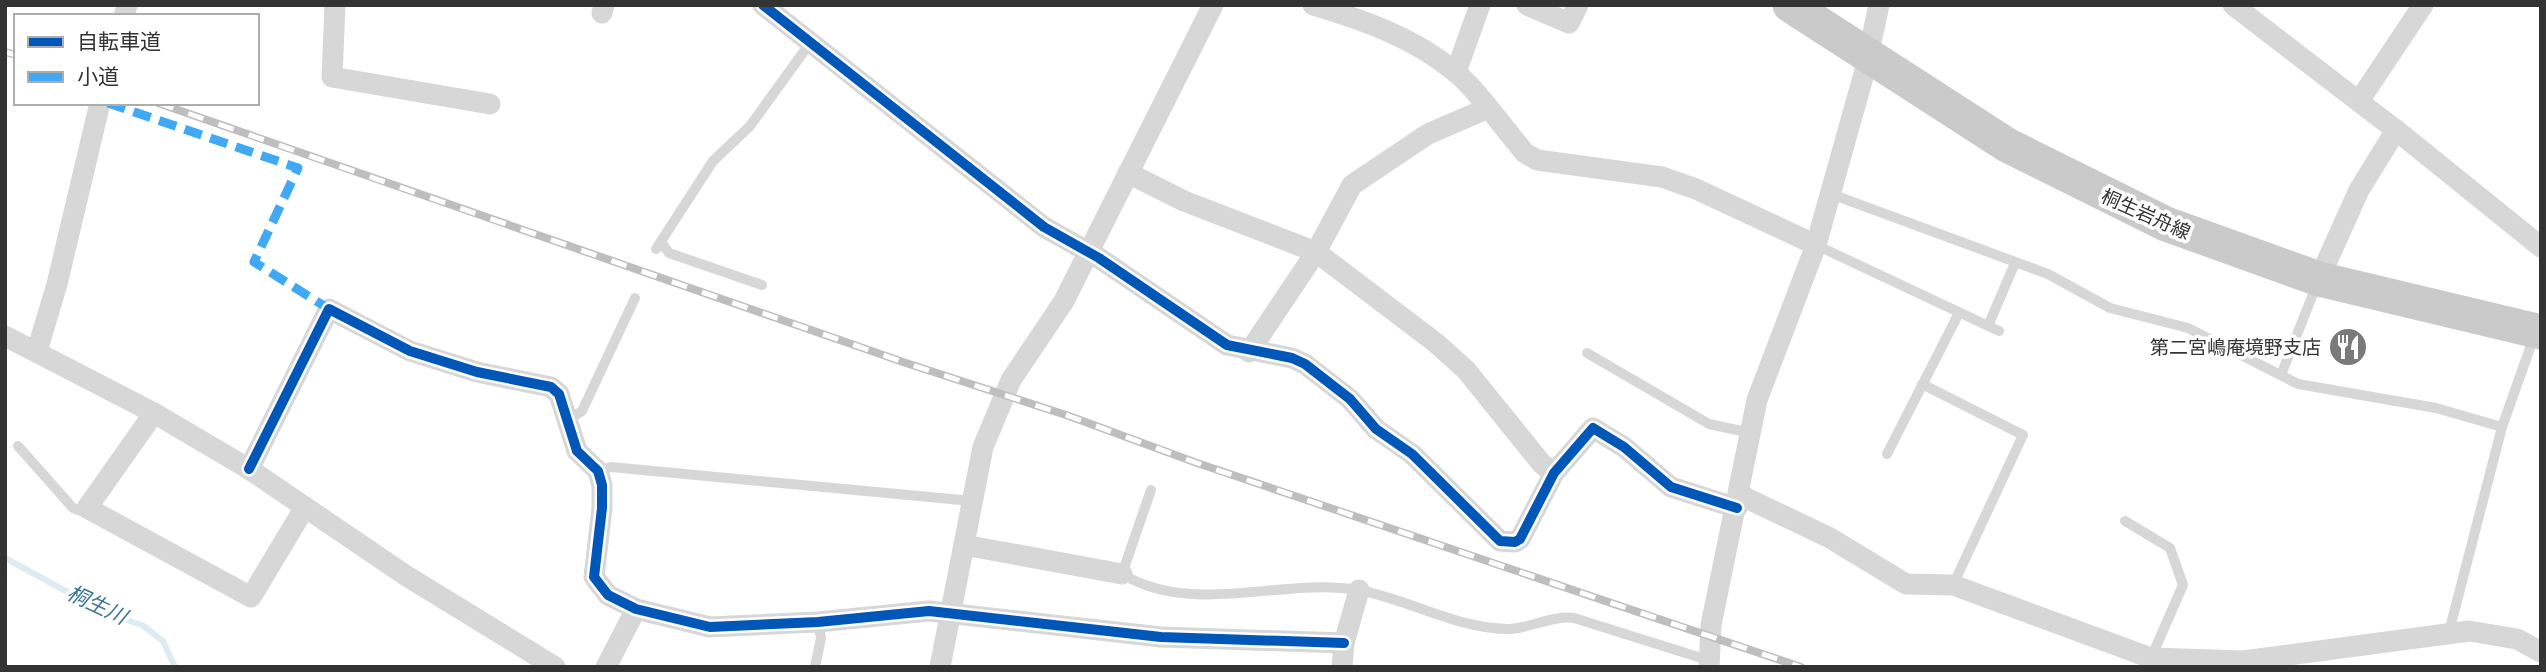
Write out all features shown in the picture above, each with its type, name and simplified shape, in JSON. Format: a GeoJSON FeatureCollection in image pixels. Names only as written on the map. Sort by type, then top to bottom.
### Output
{"type":"FeatureCollection","features":[{"type":"Feature","properties":{"kind":"main road","name":"桐生岩舟線"},"geometry":{"type":"LineString","coordinates":[[1790,5],[2007,145],[2088,188],[2165,224],[2319,279],[2538,332]]}},
{"type":"Feature","properties":{"kind":"street"},"geometry":{"type":"LineString","coordinates":[[335,5],[332,77],[490,104]]}},
{"type":"Feature","properties":{"kind":"street"},"geometry":{"type":"LineString","coordinates":[[763,5],[1045,227],[1090,252],[1204,332],[1227,345],[1249,352],[1292,358],[1305,364],[1350,399],[1376,429],[1412,454],[1500,541],[1515,542],[1520,539],[1554,473],[1593,428],[1624,447],[1671,487],[1739,502],[1830,538],[1906,584],[1953,585],[2151,658],[2244,661],[2449,632],[2498,633],[2517,639],[2541,652]]}},
{"type":"Feature","properties":{"kind":"street"},"geometry":{"type":"LineString","coordinates":[[940,667],[983,447],[1011,380],[1055,316],[1090,252],[1213,5]]}},
{"type":"Feature","properties":{"kind":"street"},"geometry":{"type":"LineString","coordinates":[[1312,5],[1355,17],[1406,39],[1456,72],[1525,153],[1537,160],[1662,177],[1696,189],[1816,245]]}},
{"type":"Feature","properties":{"kind":"street"},"geometry":{"type":"LineString","coordinates":[[1456,72],[1463,60],[1479,5]]}},
{"type":"Feature","properties":{"kind":"street"},"geometry":{"type":"LineString","coordinates":[[1527,5],[1569,23],[1578,5]]}},
{"type":"Feature","properties":{"kind":"street"},"geometry":{"type":"LineString","coordinates":[[1709,663],[1712,625],[1758,400],[1816,245],[1868,56],[1879,5]]}},
{"type":"Feature","properties":{"kind":"street"},"geometry":{"type":"LineString","coordinates":[[2233,5],[2539,241]]}},
{"type":"Feature","properties":{"kind":"street"},"geometry":{"type":"LineString","coordinates":[[2359,101],[2423,5]]}},
{"type":"Feature","properties":{"kind":"street"},"geometry":{"type":"LineString","coordinates":[[37,351],[57,284],[100,105]]}},
{"type":"Feature","properties":{"kind":"street"},"geometry":{"type":"LineString","coordinates":[[1249,352],[1316,252],[1352,185],[1428,134],[1486,109]]}},
{"type":"Feature","properties":{"kind":"street"},"geometry":{"type":"LineString","coordinates":[[2319,279],[2359,190],[2396,130]]}},
{"type":"Feature","properties":{"kind":"street"},"geometry":{"type":"LineString","coordinates":[[1128,173],[1184,201],[1316,252],[1466,370],[1542,464],[1554,473]]}},
{"type":"Feature","properties":{"kind":"street"},"geometry":{"type":"LineString","coordinates":[[249,469],[329,309],[410,351],[477,372],[551,387],[559,394],[577,451],[598,471],[602,508],[594,577],[608,595],[636,609],[710,627],[818,622],[929,611],[977,619],[1161,637],[1344,643]]}},
{"type":"Feature","properties":{"kind":"street"},"geometry":{"type":"LineString","coordinates":[[5,337],[154,413],[249,469],[405,575],[555,667]]}},
{"type":"Feature","properties":{"kind":"street"},"geometry":{"type":"LineString","coordinates":[[154,413],[87,508],[251,597],[305,507]]}},
{"type":"Feature","properties":{"kind":"street"},"geometry":{"type":"LineString","coordinates":[[964,545],[1122,574]]}},
{"type":"Feature","properties":{"kind":"street"},"geometry":{"type":"LineString","coordinates":[[1342,667],[1344,643],[1359,590]]}},
{"type":"Feature","properties":{"kind":"street"},"geometry":{"type":"LineString","coordinates":[[606,667],[636,609]]}},
{"type":"Feature","properties":{"kind":"lane"},"geometry":{"type":"LineString","coordinates":[[762,285],[669,253],[659,246],[713,161],[750,126],[810,43]]}},
{"type":"Feature","properties":{"kind":"lane"},"geometry":{"type":"LineString","coordinates":[[1831,194],[2048,274],[2110,308],[2188,328],[2281,375],[2317,389],[2415,404],[2502,427]]}},
{"type":"Feature","properties":{"kind":"lane"},"geometry":{"type":"LineString","coordinates":[[1816,245],[1999,331]]}},
{"type":"Feature","properties":{"kind":"lane"},"geometry":{"type":"LineString","coordinates":[[1988,326],[2015,263]]}},
{"type":"Feature","properties":{"kind":"lane"},"geometry":{"type":"LineString","coordinates":[[2281,375],[2319,279]]}},
{"type":"Feature","properties":{"kind":"lane"},"geometry":{"type":"LineString","coordinates":[[567,421],[582,411],[635,298]]}},
{"type":"Feature","properties":{"kind":"lane"},"geometry":{"type":"LineString","coordinates":[[1887,454],[1959,313]]}},
{"type":"Feature","properties":{"kind":"lane"},"geometry":{"type":"LineString","coordinates":[[2449,632],[2502,427],[2538,332]]}},
{"type":"Feature","properties":{"kind":"lane"},"geometry":{"type":"LineString","coordinates":[[1587,353],[1709,424],[1751,433]]}},
{"type":"Feature","properties":{"kind":"lane"},"geometry":{"type":"LineString","coordinates":[[1922,384],[2023,435],[1953,585]]}},
{"type":"Feature","properties":{"kind":"lane"},"geometry":{"type":"LineString","coordinates":[[19,446],[73,508],[81,511],[87,508]]}},
{"type":"Feature","properties":{"kind":"lane"},"geometry":{"type":"LineString","coordinates":[[598,471],[611,467],[972,500]]}},
{"type":"Feature","properties":{"kind":"lane"},"geometry":{"type":"LineString","coordinates":[[1151,490],[1122,574],[1135,582],[1195,594],[1359,590],[1445,619],[1508,629],[1561,617],[1590,620],[1709,663]]}},
{"type":"Feature","properties":{"kind":"lane"},"geometry":{"type":"LineString","coordinates":[[2125,522],[2170,548],[2183,585],[2151,658]]}},
{"type":"Feature","properties":{"kind":"lane"},"geometry":{"type":"LineString","coordinates":[[815,667],[821,638],[818,622]]}},
{"type":"Feature","properties":{"kind":"waterway","name":"桐生川"},"geometry":{"type":"LineString","coordinates":[[5,558],[108,614],[142,625],[163,641],[175,667]]}},
{"type":"Feature","properties":{"kind":"railway"},"geometry":{"type":"LineString","coordinates":[[5,52],[14,54]]}},
{"type":"Feature","properties":{"kind":"railway"},"geometry":{"type":"LineString","coordinates":[[164,105],[906,363],[1069,416],[1197,463],[1801,667]]}},
{"type":"Feature","properties":{"kind":"marked path"},"geometry":{"type":"LineString","coordinates":[[114,105],[298,168],[254,262],[329,309]]}},
{"type":"Feature","properties":{"kind":"cycle path"},"geometry":{"type":"LineString","coordinates":[[763,5],[1044,227],[1099,258],[1227,345],[1292,358],[1305,364],[1350,399],[1376,429],[1412,454],[1500,541],[1515,542],[1520,539],[1554,473],[1593,428],[1624,447],[1671,487],[1737,508]]}},
{"type":"Feature","properties":{"kind":"cycle path"},"geometry":{"type":"LineString","coordinates":[[249,469],[329,309],[410,351],[477,372],[551,387],[559,394],[577,451],[598,471],[602,485],[594,577],[608,595],[636,609],[710,627],[818,622],[929,611],[1161,637],[1344,643]]}},
{"type":"Feature","properties":{"kind":"place","name":"第二宮嶋庵境野支店"},"geometry":{"type":"Point","coordinates":[2348,347]}}]}
